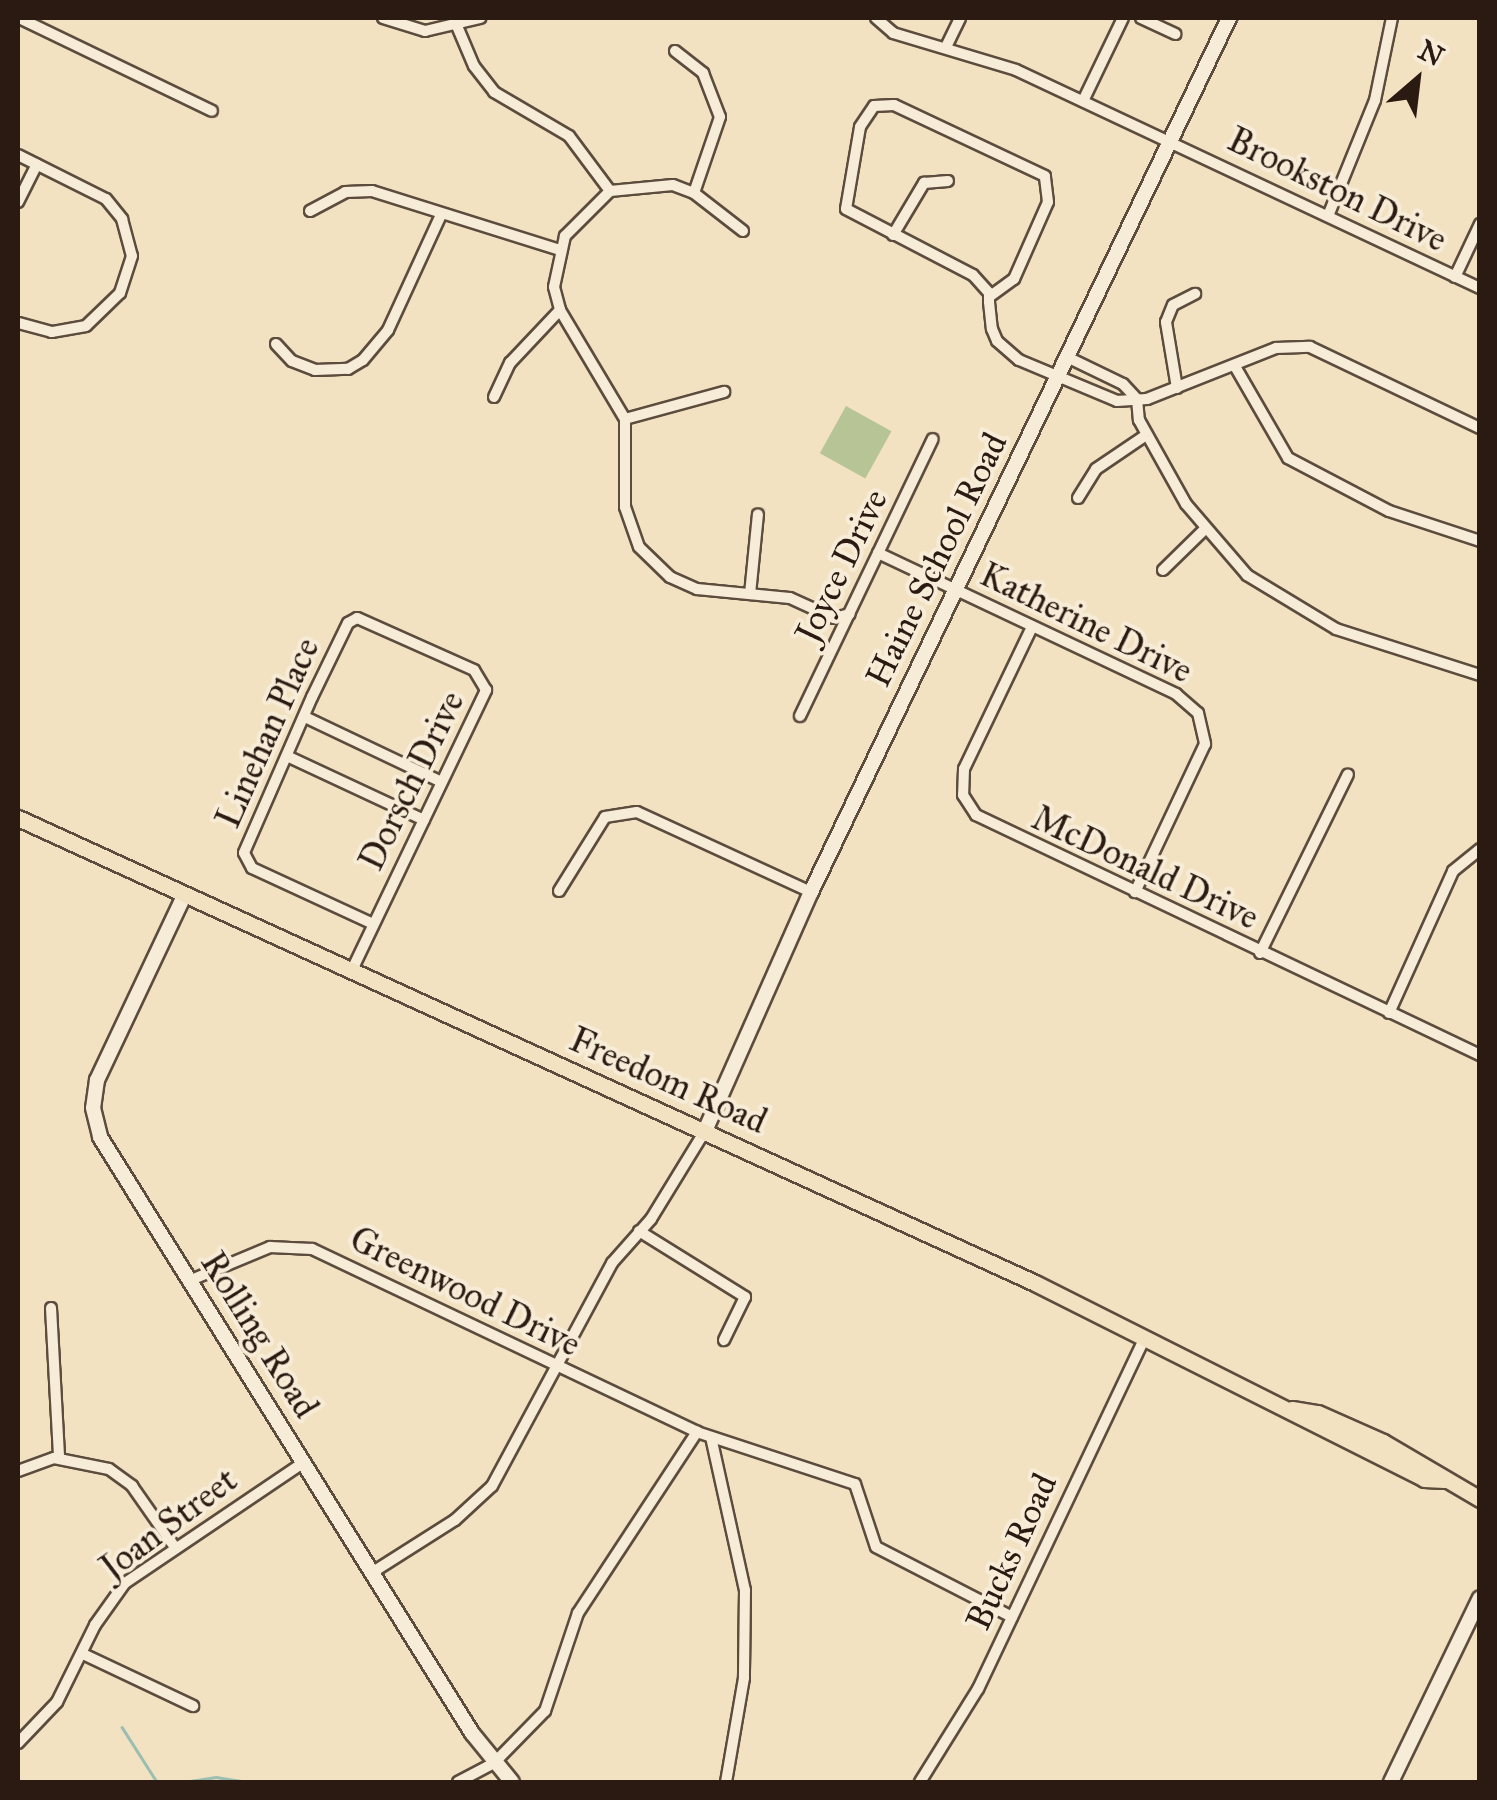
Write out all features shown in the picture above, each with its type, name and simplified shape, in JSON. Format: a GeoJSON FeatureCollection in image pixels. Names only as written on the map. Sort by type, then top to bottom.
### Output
{"type":"FeatureCollection","features":[{"type":"Feature","properties":{"kind":"main road","name":"Freedom Road"},"geometry":{"type":"LineString","coordinates":[[18,818],[351,973],[706,1131],[1290,1408],[1350,1427],[1431,1466],[1444,1480],[1480,1499]]}},
{"type":"Feature","properties":{"kind":"street"},"geometry":{"type":"LineString","coordinates":[[19,18],[36,21],[212,111]]}},
{"type":"Feature","properties":{"kind":"street"},"geometry":{"type":"LineString","coordinates":[[383,18],[425,31],[480,18]]}},
{"type":"Feature","properties":{"kind":"street","name":"Brookston Drive"},"geometry":{"type":"LineString","coordinates":[[876,18],[892,33],[946,47],[1083,101],[1480,288]]}},
{"type":"Feature","properties":{"kind":"street"},"geometry":{"type":"LineString","coordinates":[[946,47],[960,18]]}},
{"type":"Feature","properties":{"kind":"street"},"geometry":{"type":"LineString","coordinates":[[1083,101],[1123,18]]}},
{"type":"Feature","properties":{"kind":"street"},"geometry":{"type":"LineString","coordinates":[[1141,18],[1176,34]]}},
{"type":"Feature","properties":{"kind":"street","name":"Haine School Road"},"geometry":{"type":"LineString","coordinates":[[706,1131],[810,892],[1229,18]]}},
{"type":"Feature","properties":{"kind":"street"},"geometry":{"type":"LineString","coordinates":[[1328,216],[1375,100],[1392,18]]}},
{"type":"Feature","properties":{"kind":"street"},"geometry":{"type":"LineString","coordinates":[[457,26],[474,66],[494,92],[569,136],[610,191]]}},
{"type":"Feature","properties":{"kind":"street"},"geometry":{"type":"LineString","coordinates":[[675,51],[704,73],[720,117],[694,193]]}},
{"type":"Feature","properties":{"kind":"street"},"geometry":{"type":"LineString","coordinates":[[989,297],[1014,279],[1048,202],[1050,184],[1037,170],[894,104],[874,106],[860,126],[844,200],[852,215],[962,267],[989,297],[992,329],[1003,349],[1058,379],[1117,401],[1137,399],[1236,368],[1276,348],[1310,347],[1480,428]]}},
{"type":"Feature","properties":{"kind":"street"},"geometry":{"type":"LineString","coordinates":[[18,155],[96,191],[115,209],[127,230],[130,269],[114,302],[86,326],[52,332],[18,323]]}},
{"type":"Feature","properties":{"kind":"street"},"geometry":{"type":"LineString","coordinates":[[18,202],[37,164]]}},
{"type":"Feature","properties":{"kind":"street"},"geometry":{"type":"LineString","coordinates":[[894,235],[924,183],[948,180]]}},
{"type":"Feature","properties":{"kind":"street"},"geometry":{"type":"LineString","coordinates":[[742,232],[694,193],[658,184],[610,191],[574,222],[560,250],[554,287],[560,310],[625,419],[625,507],[639,547],[682,584],[790,598],[834,618],[850,614]]}},
{"type":"Feature","properties":{"kind":"street"},"geometry":{"type":"LineString","coordinates":[[310,211],[357,190],[560,250]]}},
{"type":"Feature","properties":{"kind":"street"},"geometry":{"type":"LineString","coordinates":[[276,344],[292,361],[315,370],[348,368],[363,360],[388,330],[441,215]]}},
{"type":"Feature","properties":{"kind":"street"},"geometry":{"type":"LineString","coordinates":[[1454,277],[1480,224]]}},
{"type":"Feature","properties":{"kind":"street"},"geometry":{"type":"LineString","coordinates":[[1178,388],[1166,322],[1173,306],[1195,294]]}},
{"type":"Feature","properties":{"kind":"street"},"geometry":{"type":"LineString","coordinates":[[494,397],[510,363],[560,310]]}},
{"type":"Feature","properties":{"kind":"street"},"geometry":{"type":"LineString","coordinates":[[1067,357],[1124,384],[1137,399],[1146,435],[1204,530],[1247,576],[1298,610],[1480,675]]}},
{"type":"Feature","properties":{"kind":"street"},"geometry":{"type":"LineString","coordinates":[[1236,368],[1288,458],[1389,511],[1480,541]]}},
{"type":"Feature","properties":{"kind":"street"},"geometry":{"type":"LineString","coordinates":[[625,419],[724,392]]}},
{"type":"Feature","properties":{"kind":"street"},"geometry":{"type":"LineString","coordinates":[[1078,498],[1096,469],[1146,435]]}},
{"type":"Feature","properties":{"kind":"street","name":"Joyce Drive"},"geometry":{"type":"LineString","coordinates":[[800,716],[933,439]]}},
{"type":"Feature","properties":{"kind":"street"},"geometry":{"type":"LineString","coordinates":[[750,594],[758,514]]}},
{"type":"Feature","properties":{"kind":"street"},"geometry":{"type":"LineString","coordinates":[[1163,570],[1204,530]]}},
{"type":"Feature","properties":{"kind":"street","name":"Katherine Drive"},"geometry":{"type":"LineString","coordinates":[[878,553],[1176,694],[1203,723],[1205,744],[1136,892]]}},
{"type":"Feature","properties":{"kind":"street","name":"Linehan Place"},"geometry":{"type":"LineString","coordinates":[[364,619],[348,624],[244,854],[246,864],[373,924]]}},
{"type":"Feature","properties":{"kind":"street","name":"Dorsch Drive"},"geometry":{"type":"LineString","coordinates":[[351,973],[486,690],[482,678],[364,619]]}},
{"type":"Feature","properties":{"kind":"street","name":"McDonald Drive"},"geometry":{"type":"LineString","coordinates":[[1032,627],[969,756],[963,794],[984,821],[1480,1055]]}},
{"type":"Feature","properties":{"kind":"street"},"geometry":{"type":"LineString","coordinates":[[307,718],[442,782]]}},
{"type":"Feature","properties":{"kind":"street"},"geometry":{"type":"LineString","coordinates":[[289,757],[424,820]]}},
{"type":"Feature","properties":{"kind":"street"},"geometry":{"type":"LineString","coordinates":[[1260,952],[1348,774]]}},
{"type":"Feature","properties":{"kind":"street"},"geometry":{"type":"LineString","coordinates":[[559,891],[605,818],[637,812],[810,892]]}},
{"type":"Feature","properties":{"kind":"street"},"geometry":{"type":"LineString","coordinates":[[1389,1014],[1453,871],[1480,849]]}},
{"type":"Feature","properties":{"kind":"street","name":"Rolling Road"},"geometry":{"type":"LineString","coordinates":[[184,896],[103,1066],[92,1108],[106,1150],[494,1762],[512,1782]]}},
{"type":"Feature","properties":{"kind":"street"},"geometry":{"type":"LineString","coordinates":[[373,1572],[455,1520],[492,1486],[612,1262],[640,1231],[706,1131]]}},
{"type":"Feature","properties":{"kind":"street"},"geometry":{"type":"LineString","coordinates":[[640,1231],[745,1297],[724,1340]]}},
{"type":"Feature","properties":{"kind":"street","name":"Greenwood Drive"},"geometry":{"type":"LineString","coordinates":[[191,1280],[270,1247],[312,1249],[697,1432],[855,1484],[876,1547],[1012,1618]]}},
{"type":"Feature","properties":{"kind":"street"},"geometry":{"type":"LineString","coordinates":[[51,1308],[59,1458]]}},
{"type":"Feature","properties":{"kind":"street","name":"Bucks Road"},"geometry":{"type":"LineString","coordinates":[[920,1782],[978,1689],[1144,1339]]}},
{"type":"Feature","properties":{"kind":"street"},"geometry":{"type":"LineString","coordinates":[[458,1782],[494,1762],[545,1711],[578,1613],[697,1432]]}},
{"type":"Feature","properties":{"kind":"street"},"geometry":{"type":"LineString","coordinates":[[711,1437],[744,1590],[744,1678],[726,1782]]}},
{"type":"Feature","properties":{"kind":"street"},"geometry":{"type":"LineString","coordinates":[[18,1471],[59,1458],[120,1476],[174,1546]]}},
{"type":"Feature","properties":{"kind":"street","name":"Joan Street"},"geometry":{"type":"LineString","coordinates":[[18,1743],[49,1713],[120,1588],[174,1546],[303,1463]]}},
{"type":"Feature","properties":{"kind":"street"},"geometry":{"type":"LineString","coordinates":[[1392,1782],[1480,1598]]}},
{"type":"Feature","properties":{"kind":"street"},"geometry":{"type":"LineString","coordinates":[[83,1654],[193,1706]]}},
{"type":"Feature","properties":{"kind":"green space"},"geometry":{"type":"Polygon","coordinates":[[[846,406],[891,431],[865,478],[820,453],[846,406]]]}},
{"type":"Feature","properties":{"kind":"waterway"},"geometry":{"type":"LineString","coordinates":[[122,1727],[157,1782]]}},
{"type":"Feature","properties":{"kind":"waterway"},"geometry":{"type":"LineString","coordinates":[[184,1782],[216,1777],[249,1782]]}},
{"type":"Feature","properties":{"kind":"waterway"},"geometry":{"type":"LineString","coordinates":[[350,1782],[358,1782]]}}]}
